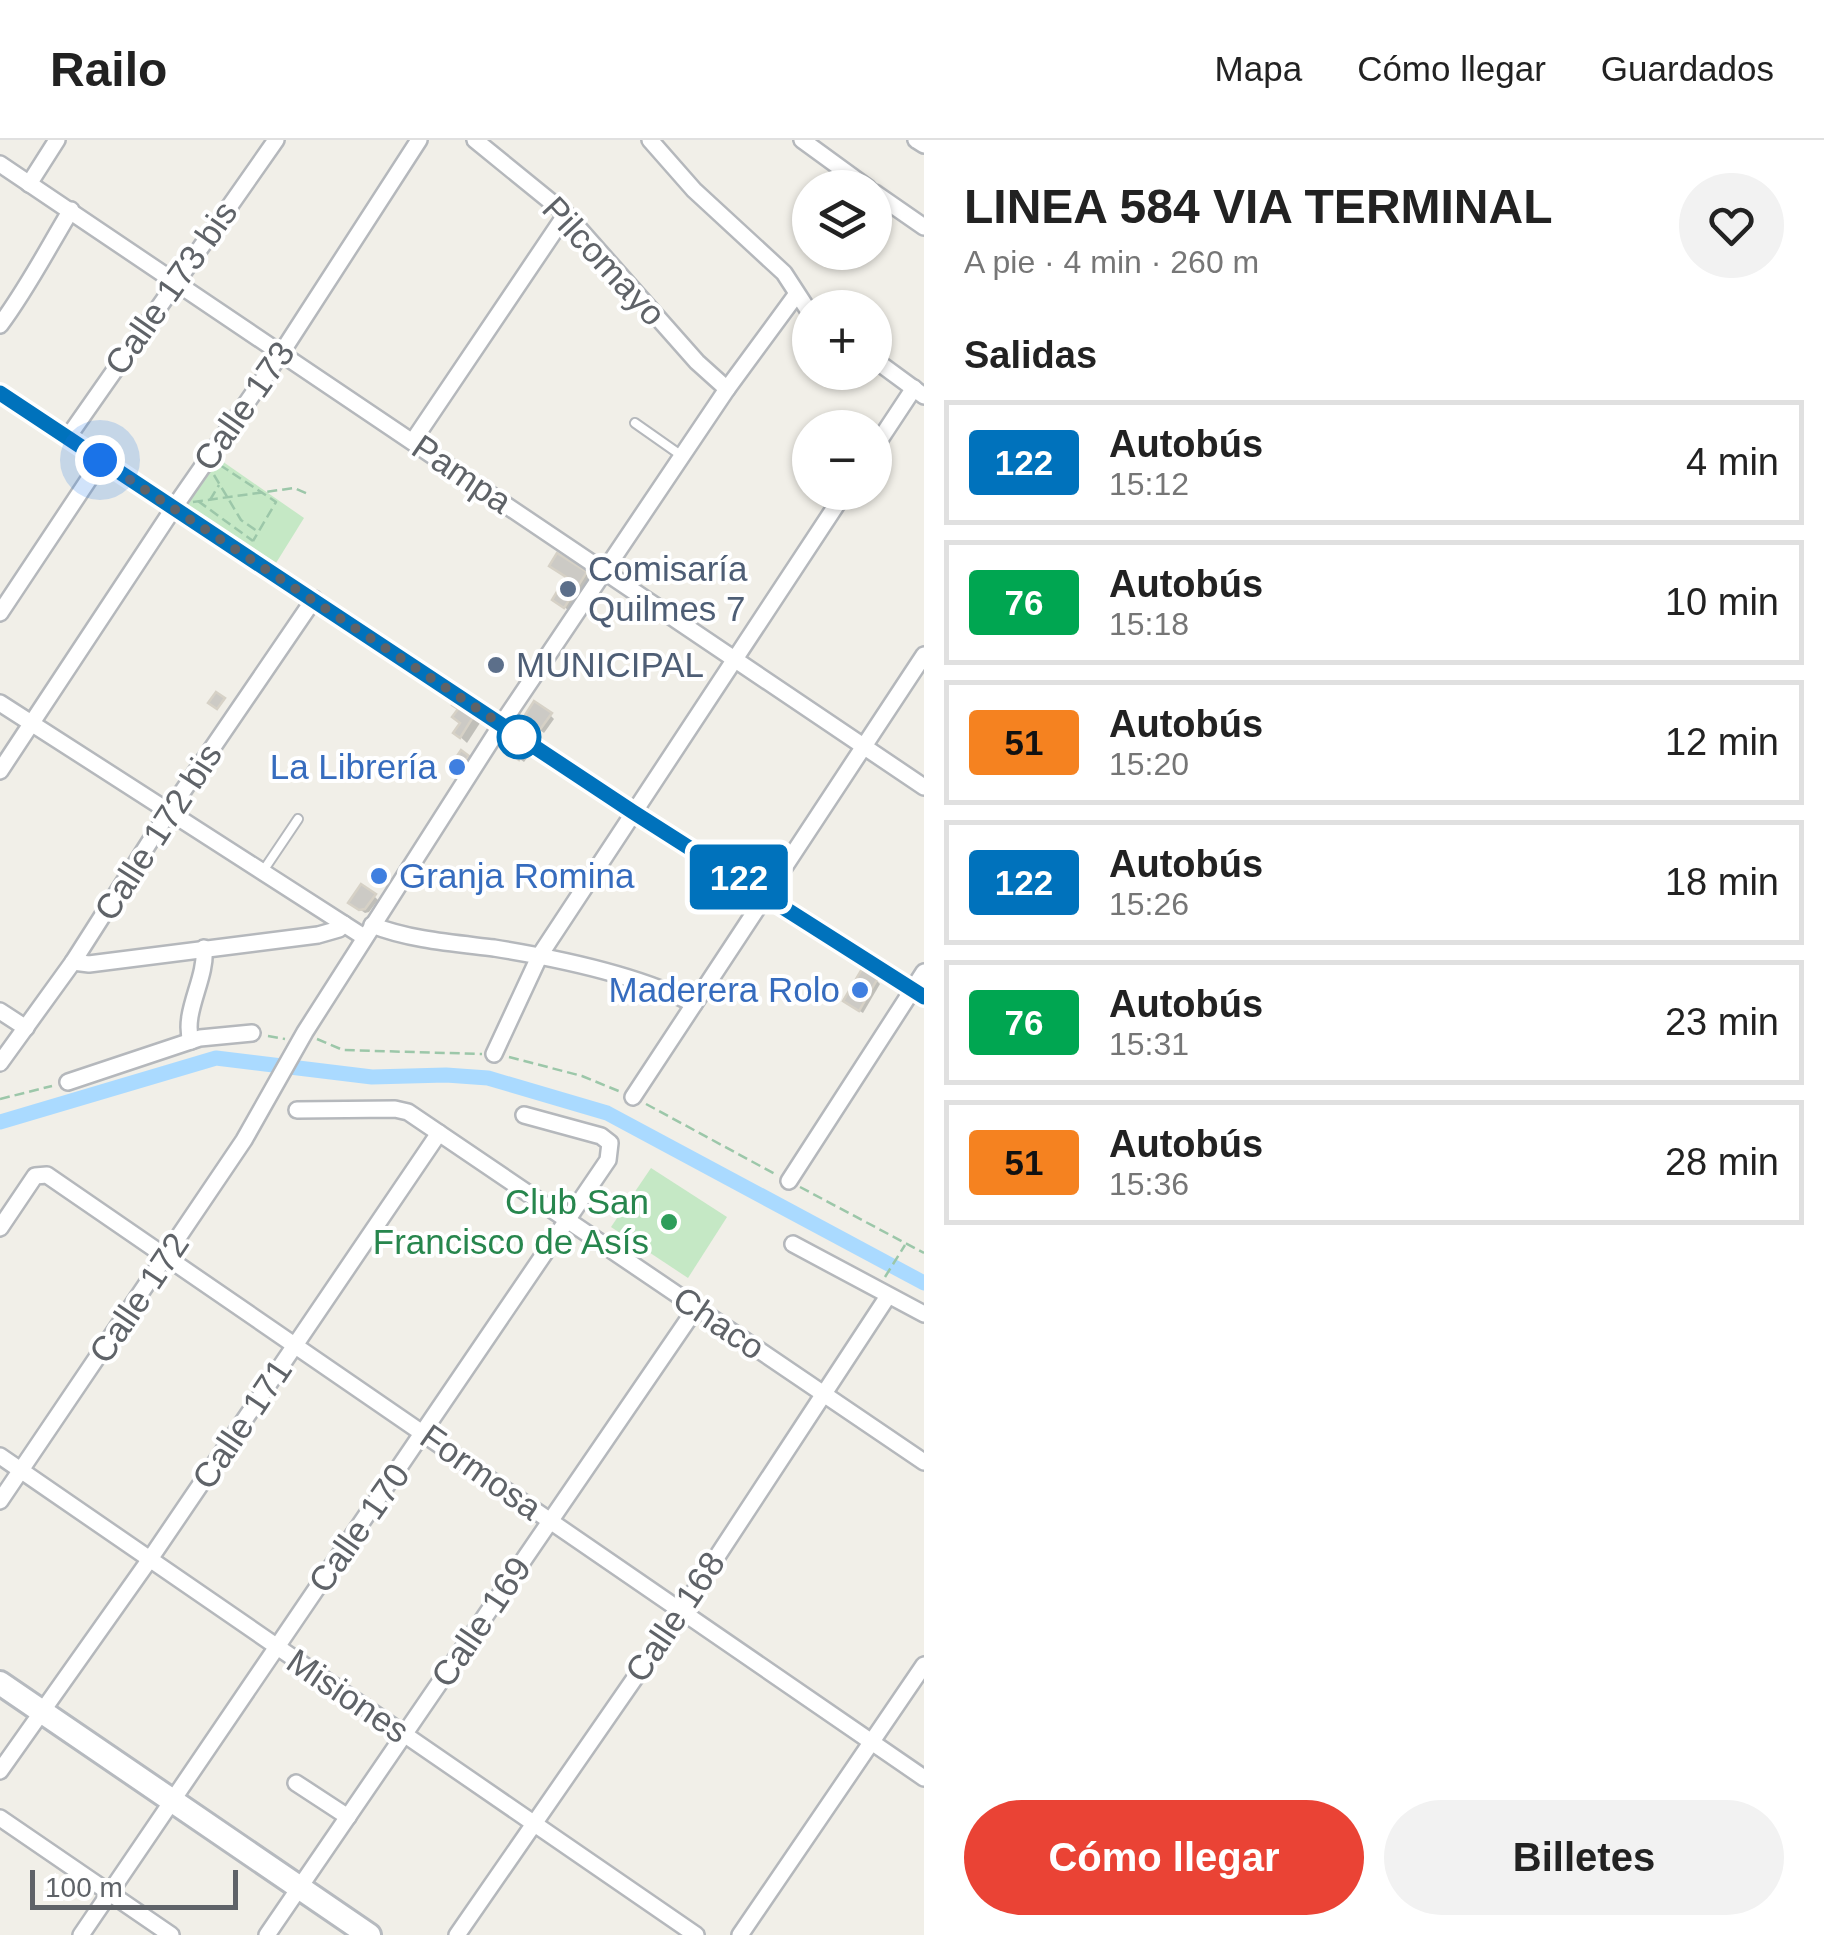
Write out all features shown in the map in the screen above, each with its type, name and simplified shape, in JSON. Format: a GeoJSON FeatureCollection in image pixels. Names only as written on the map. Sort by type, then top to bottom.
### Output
{"type":"FeatureCollection","features":[{"type":"Feature","properties":{"kind":"street"},"geometry":{"type":"LineString","coordinates":[[29,184],[57,140]]}},
{"type":"Feature","properties":{"kind":"street","name":"Calle 173"},"geometry":{"type":"LineString","coordinates":[[0,771],[188,502],[420,140]]}},
{"type":"Feature","properties":{"kind":"street","name":"Pilcomayo"},"geometry":{"type":"LineString","coordinates":[[475,140],[566,214],[697,362],[727,388]]}},
{"type":"Feature","properties":{"kind":"street"},"geometry":{"type":"LineString","coordinates":[[650,140],[704,200],[784,273],[793,290]]}},
{"type":"Feature","properties":{"kind":"street"},"geometry":{"type":"LineString","coordinates":[[916,140],[924,145]]}},
{"type":"Feature","properties":{"kind":"street","name":"Calle 173 bis"},"geometry":{"type":"LineString","coordinates":[[68,437],[270,142]]}},
{"type":"Feature","properties":{"kind":"street"},"geometry":{"type":"LineString","coordinates":[[813,143],[846,170]]}},
{"type":"Feature","properties":{"kind":"street","name":"Pampa"},"geometry":{"type":"LineString","coordinates":[[0,164],[176,279],[924,787]]}},
{"type":"Feature","properties":{"kind":"street"},"geometry":{"type":"LineString","coordinates":[[892,204],[924,227]]}},
{"type":"Feature","properties":{"kind":"street"},"geometry":{"type":"LineString","coordinates":[[0,325],[25,292],[35,268],[72,210]]}},
{"type":"Feature","properties":{"kind":"street"},"geometry":{"type":"LineString","coordinates":[[412,441],[566,214]]}},
{"type":"Feature","properties":{"kind":"street","name":"Calle 172"},"geometry":{"type":"LineString","coordinates":[[0,1501],[244,1140],[300,1039],[501,725],[727,388],[792,300]]}},
{"type":"Feature","properties":{"kind":"street"},"geometry":{"type":"LineString","coordinates":[[892,371],[921,391],[892,426]]}},
{"type":"Feature","properties":{"kind":"street"},"geometry":{"type":"LineString","coordinates":[[0,393],[100,460],[188,502],[314,599],[501,725],[918,993]]}},
{"type":"Feature","properties":{"kind":"street"},"geometry":{"type":"LineString","coordinates":[[0,614],[100,460]]}},
{"type":"Feature","properties":{"kind":"street"},"geometry":{"type":"LineString","coordinates":[[494,1054],[540,955],[833,510]]}},
{"type":"Feature","properties":{"kind":"street","name":"Calle 172 bis"},"geometry":{"type":"LineString","coordinates":[[0,1062],[74,962],[170,810],[314,599]]}},
{"type":"Feature","properties":{"kind":"street"},"geometry":{"type":"LineString","coordinates":[[633,1097],[924,654]]}},
{"type":"Feature","properties":{"kind":"street"},"geometry":{"type":"LineString","coordinates":[[0,703],[344,924],[368,931],[540,955],[670,992],[694,1004]]}},
{"type":"Feature","properties":{"kind":"street"},"geometry":{"type":"LineString","coordinates":[[74,962],[89,964],[318,934],[339,930],[344,924]]}},
{"type":"Feature","properties":{"kind":"street"},"geometry":{"type":"LineString","coordinates":[[191,1040],[188,1027],[204,969],[204,948]]}},
{"type":"Feature","properties":{"kind":"street"},"geometry":{"type":"LineString","coordinates":[[788,1181],[918,993],[924,972]]}},
{"type":"Feature","properties":{"kind":"street"},"geometry":{"type":"LineString","coordinates":[[0,1011],[26,1028]]}},
{"type":"Feature","properties":{"kind":"street"},"geometry":{"type":"LineString","coordinates":[[68,1082],[191,1040],[252,1033]]}},
{"type":"Feature","properties":{"kind":"street","name":"Chaco"},"geometry":{"type":"LineString","coordinates":[[298,1110],[402,1110],[924,1462]]}},
{"type":"Feature","properties":{"kind":"street","name":"Calle 170"},"geometry":{"type":"LineString","coordinates":[[80,1935],[608,1160],[610,1142],[601,1136],[524,1114]]}},
{"type":"Feature","properties":{"kind":"street","name":"Calle 171"},"geometry":{"type":"LineString","coordinates":[[0,1771],[150,1559],[439,1133]]}},
{"type":"Feature","properties":{"kind":"street","name":"Formosa"},"geometry":{"type":"LineString","coordinates":[[0,1228],[35,1176],[48,1175],[924,1778]]}},
{"type":"Feature","properties":{"kind":"street"},"geometry":{"type":"LineString","coordinates":[[793,1244],[885,1289],[924,1314]]}},
{"type":"Feature","properties":{"kind":"street","name":"Calle 168"},"geometry":{"type":"LineString","coordinates":[[457,1935],[682,1610],[824,1394],[885,1289]]}},
{"type":"Feature","properties":{"kind":"street","name":"Calle 169"},"geometry":{"type":"LineString","coordinates":[[267,1935],[696,1308]]}},
{"type":"Feature","properties":{"kind":"street","name":"Misiones"},"geometry":{"type":"LineString","coordinates":[[0,1456],[696,1935]]}},
{"type":"Feature","properties":{"kind":"street"},"geometry":{"type":"LineString","coordinates":[[740,1935],[924,1665]]}},
{"type":"Feature","properties":{"kind":"street"},"geometry":{"type":"LineString","coordinates":[[0,1683],[369,1935]]}},
{"type":"Feature","properties":{"kind":"street"},"geometry":{"type":"LineString","coordinates":[[296,1783],[348,1817]]}},
{"type":"Feature","properties":{"kind":"street"},"geometry":{"type":"LineString","coordinates":[[0,1818],[172,1935]]}},
{"type":"Feature","properties":{"kind":"lane"},"geometry":{"type":"LineString","coordinates":[[636,423],[682,456]]}},
{"type":"Feature","properties":{"kind":"lane"},"geometry":{"type":"LineString","coordinates":[[263,871],[298,820]]}},
{"type":"Feature","properties":{"kind":"path"},"geometry":{"type":"LineString","coordinates":[[188,502],[253,541],[276,502],[220,465],[206,486]]}},
{"type":"Feature","properties":{"kind":"path"},"geometry":{"type":"LineString","coordinates":[[209,502],[226,470]]}},
{"type":"Feature","properties":{"kind":"path"},"geometry":{"type":"LineString","coordinates":[[214,474],[242,520],[259,532]]}},
{"type":"Feature","properties":{"kind":"path"},"geometry":{"type":"LineString","coordinates":[[188,502],[294,488],[308,494]]}},
{"type":"Feature","properties":{"kind":"path"},"geometry":{"type":"LineString","coordinates":[[252,1033],[288,1040],[295,1027],[300,1039],[344,1050],[494,1054],[582,1076],[633,1097],[924,1253]]}},
{"type":"Feature","properties":{"kind":"path"},"geometry":{"type":"LineString","coordinates":[[0,1099],[68,1082]]}},
{"type":"Feature","properties":{"kind":"path"},"geometry":{"type":"LineString","coordinates":[[885,1289],[906,1244]]}},
{"type":"Feature","properties":{"kind":"green space"},"geometry":{"type":"Polygon","coordinates":[[[219,459],[304,518],[276,563],[187,505],[219,459]]]}},
{"type":"Feature","properties":{"kind":"green space","name":"Club San Francisco de Asís"},"geometry":{"type":"Polygon","coordinates":[[[651,1168],[727,1217],[688,1278],[611,1227],[651,1168]]]}},
{"type":"Feature","properties":{"kind":"building","name":"Comisaría Quilmes 7"},"geometry":{"type":"Polygon","coordinates":[[[557,553],[587,572],[564,608],[552,600],[566,577],[549,566],[557,553]]]}},
{"type":"Feature","properties":{"kind":"building"},"geometry":{"type":"Polygon","coordinates":[[[216,692],[225,698],[217,709],[208,703],[216,692]]]}},
{"type":"Feature","properties":{"kind":"building"},"geometry":{"type":"Polygon","coordinates":[[[454,701],[475,714],[460,738],[453,733],[460,723],[452,717],[458,709],[452,705],[454,701]]]}},
{"type":"Feature","properties":{"kind":"building"},"geometry":{"type":"Polygon","coordinates":[[[534,701],[552,713],[539,731],[526,722],[525,715],[534,701]]]}},
{"type":"Feature","properties":{"kind":"building"},"geometry":{"type":"Polygon","coordinates":[[[505,739],[527,748],[519,760],[500,747],[505,739]]]}},
{"type":"Feature","properties":{"kind":"building"},"geometry":{"type":"Polygon","coordinates":[[[461,750],[469,756],[457,773],[449,768],[461,750]]]}},
{"type":"Feature","properties":{"kind":"building","name":"Granja Romina"},"geometry":{"type":"Polygon","coordinates":[[[378,869],[387,875],[381,883],[372,878],[378,869]]]}},
{"type":"Feature","properties":{"kind":"building"},"geometry":{"type":"Polygon","coordinates":[[[361,884],[376,894],[365,909],[359,910],[348,903],[361,884]]]}},
{"type":"Feature","properties":{"kind":"building","name":"Maderera Rolo"},"geometry":{"type":"Polygon","coordinates":[[[862,969],[878,978],[859,1011],[843,1001],[862,969]]]}},
{"type":"Feature","properties":{"kind":"waterway"},"geometry":{"type":"LineString","coordinates":[[0,1122],[216,1058],[372,1077],[488,1078],[607,1113],[924,1283]]}},
{"type":"Feature","properties":{"kind":"bus line","name":"122"},"geometry":{"type":"LineString","coordinates":[[0,393],[633,812],[924,997]]}},
{"type":"Feature","properties":{"kind":"place","name":"Comisaría Quilmes 7"},"geometry":{"type":"Point","coordinates":[568,589]}},
{"type":"Feature","properties":{"kind":"place","name":"MUNICIPAL"},"geometry":{"type":"Point","coordinates":[496,665]}},
{"type":"Feature","properties":{"kind":"place","name":"La Librería"},"geometry":{"type":"Point","coordinates":[457,767]}},
{"type":"Feature","properties":{"kind":"place","name":"Granja Romina"},"geometry":{"type":"Point","coordinates":[379,876]}},
{"type":"Feature","properties":{"kind":"place","name":"Maderera Rolo"},"geometry":{"type":"Point","coordinates":[860,990]}},
{"type":"Feature","properties":{"kind":"place","name":"Club San Francisco de Asís"},"geometry":{"type":"Point","coordinates":[669,1222]}},
{"type":"Feature","properties":{"kind":"route"},"geometry":{"type":"LineString","coordinates":[[100,460],[534,746],[519,737]]}}]}
